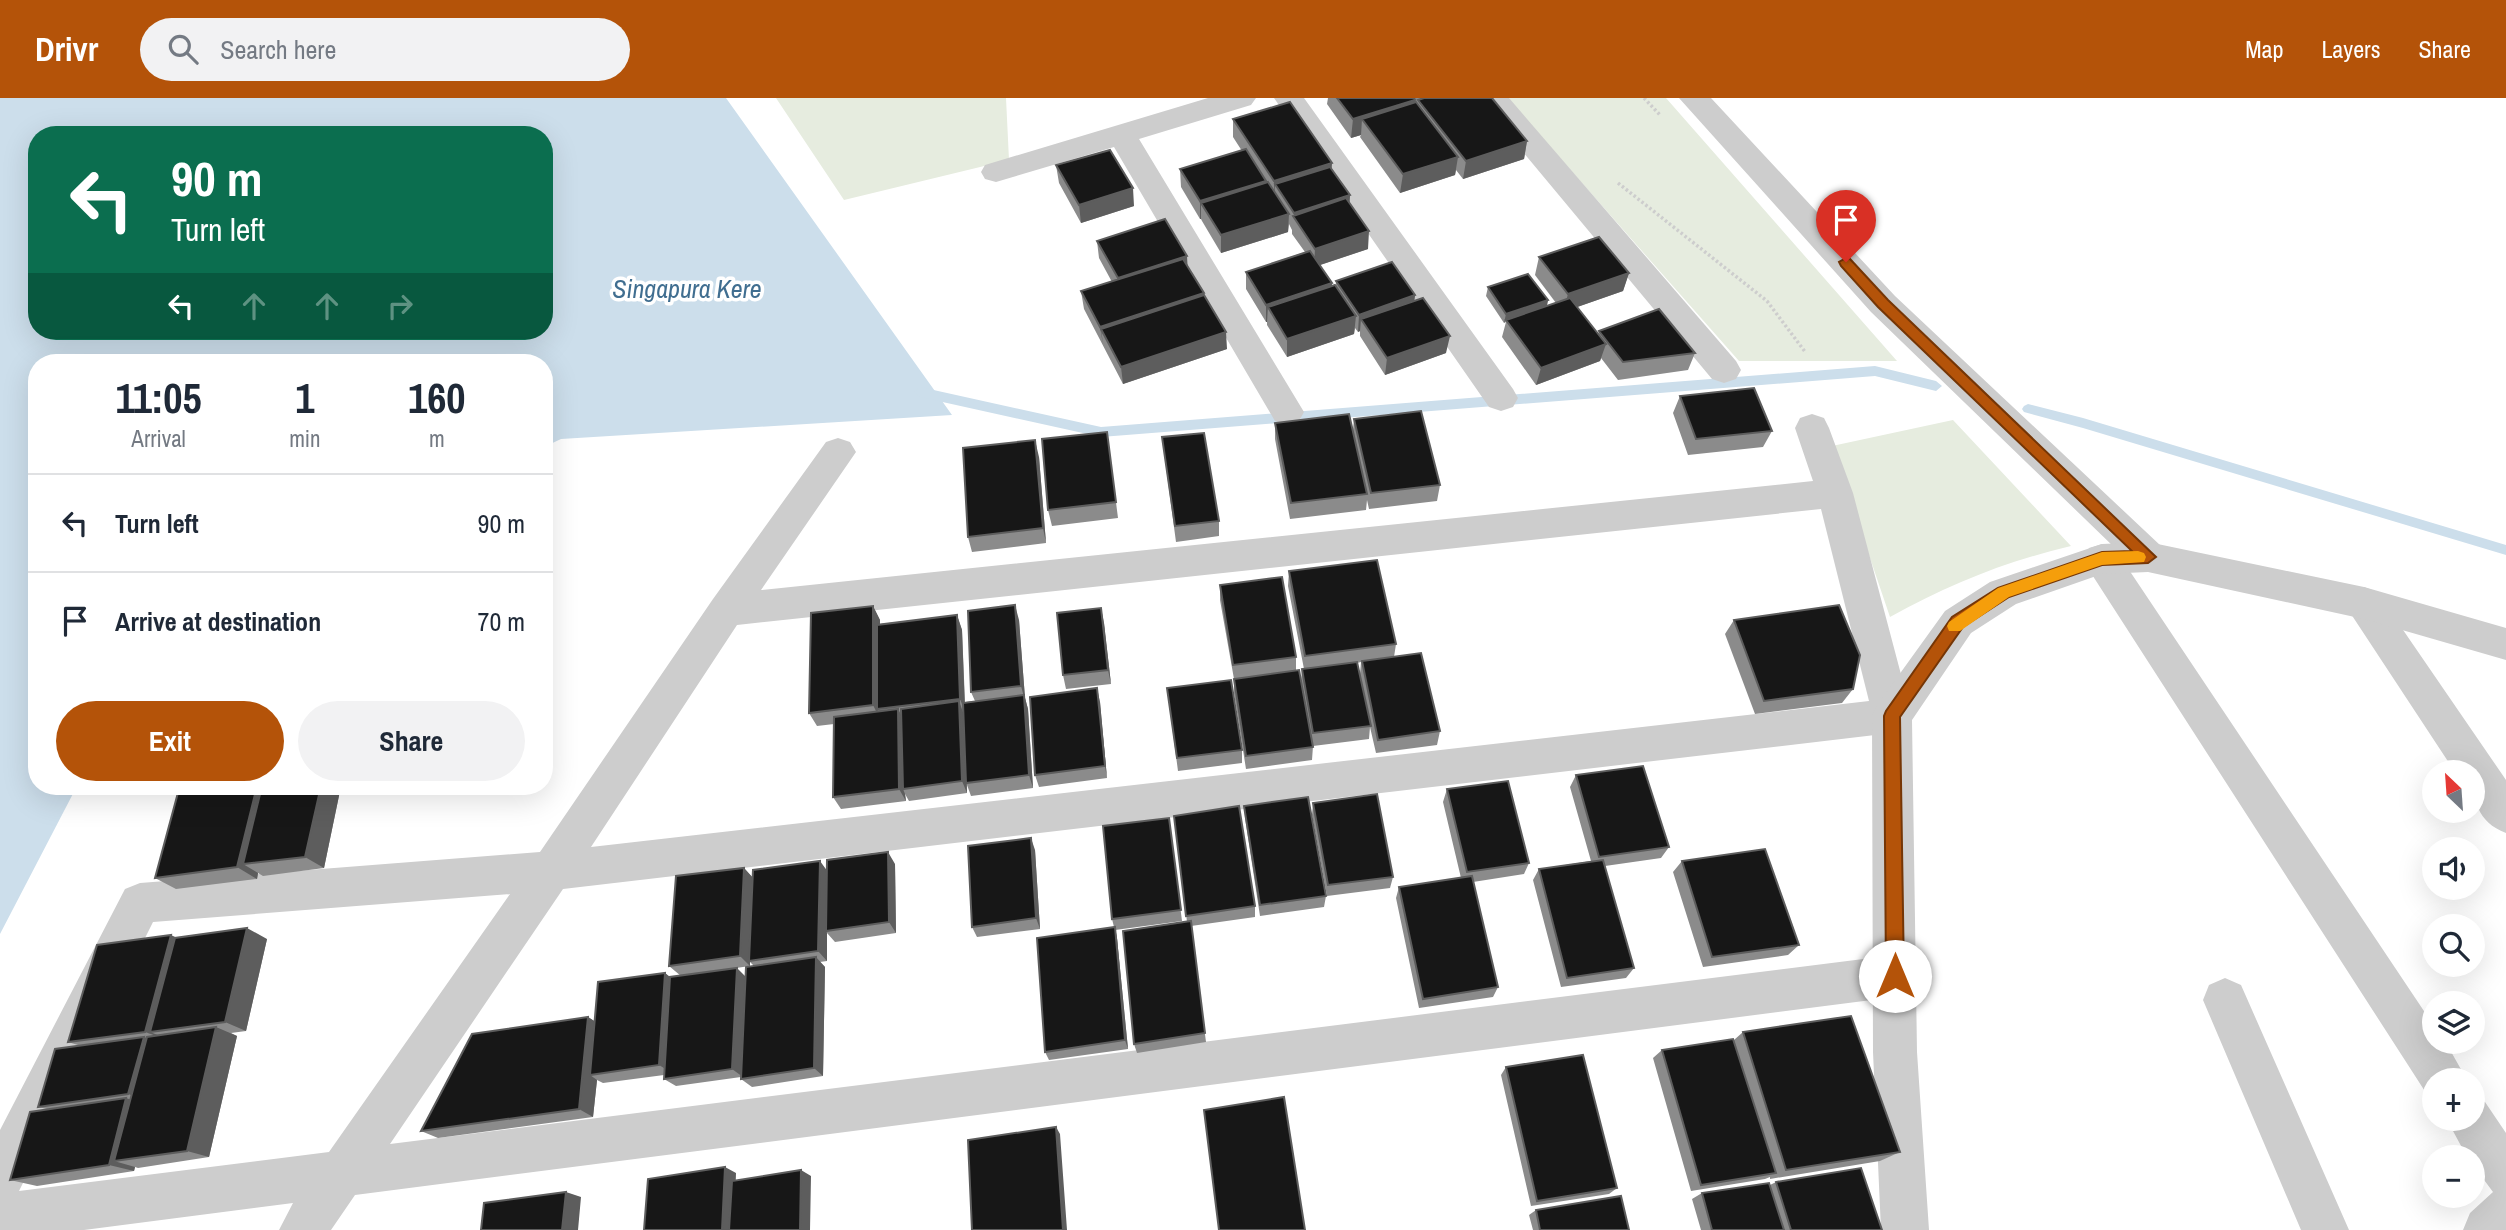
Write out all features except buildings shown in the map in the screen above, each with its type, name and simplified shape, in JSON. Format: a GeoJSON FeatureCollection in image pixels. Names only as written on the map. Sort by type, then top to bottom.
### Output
{"type":"FeatureCollection","features":[{"type":"Feature","properties":{"kind":"street"},"geometry":{"type":"LineString","coordinates":[[996,172],[1241,98]]}},
{"type":"Feature","properties":{"kind":"street"},"geometry":{"type":"LineString","coordinates":[[1289,98],[1501,398]]}},
{"type":"Feature","properties":{"kind":"street"},"geometry":{"type":"LineString","coordinates":[[1493,98],[1724,370]]}},
{"type":"Feature","properties":{"kind":"street"},"geometry":{"type":"LineString","coordinates":[[1694,98],[1883,304],[2148,557]]}},
{"type":"Feature","properties":{"kind":"street"},"geometry":{"type":"LineString","coordinates":[[1121,134],[1287,412]]}},
{"type":"Feature","properties":{"kind":"street"},"geometry":{"type":"LineString","coordinates":[[1812,428],[1835,493],[1892,716],[1895,1052],[1905,1230]]}},
{"type":"Feature","properties":{"kind":"street"},"geometry":{"type":"LineString","coordinates":[[303,1230],[551,871],[726,610],[838,452]]}},
{"type":"Feature","properties":{"kind":"street"},"geometry":{"type":"LineString","coordinates":[[726,610],[1835,493]]}},
{"type":"Feature","properties":{"kind":"street"},"geometry":{"type":"LineString","coordinates":[[0,1179],[140,903],[551,871],[1892,716],[1958,622],[2003,593],[2102,559],[2148,557],[2364,603],[2506,643]]}},
{"type":"Feature","properties":{"kind":"street"},"geometry":{"type":"LineString","coordinates":[[2102,559],[2436,1068]]}},
{"type":"Feature","properties":{"kind":"street"},"geometry":{"type":"LineString","coordinates":[[2364,603],[2506,814]]}},
{"type":"Feature","properties":{"kind":"street"},"geometry":{"type":"LineString","coordinates":[[0,1217],[1895,976]]}},
{"type":"Feature","properties":{"kind":"street"},"geometry":{"type":"LineString","coordinates":[[2225,1000],[2325,1230]]}},
{"type":"Feature","properties":{"kind":"street"},"geometry":{"type":"LineString","coordinates":[[2478,1131],[2506,1174]]}},
{"type":"Feature","properties":{"kind":"street"},"geometry":{"type":"LineString","coordinates":[[2487,1230],[2506,1210]]}},
{"type":"Feature","properties":{"kind":"path"},"geometry":{"type":"LineString","coordinates":[[1608,175],[1767,301],[1806,353]]}},
{"type":"Feature","properties":{"kind":"shaded area"},"geometry":{"type":"Polygon","coordinates":[[[776,98],[1006,98],[1009,160],[844,200],[776,98]]]}},
{"type":"Feature","properties":{"kind":"shaded area"},"geometry":{"type":"Polygon","coordinates":[[[1507,98],[1666,98],[1897,361],[1739,361],[1507,98]]]}},
{"type":"Feature","properties":{"kind":"shaded area"},"geometry":{"type":"Polygon","coordinates":[[[1953,420],[2071,546],[1978,575],[1890,617],[1832,446],[1953,420]]]}},
{"type":"Feature","properties":{"kind":"water","name":"Singapura Kere"},"geometry":{"type":"Polygon","coordinates":[[[0,98],[726,98],[952,415],[561,439],[553,443],[553,354],[28,354],[28,795],[72,795],[0,934],[0,98]]]}},
{"type":"Feature","properties":{"kind":"waterway"},"geometry":{"type":"LineString","coordinates":[[920,392],[1101,432],[1875,371],[1936,386]]}},
{"type":"Feature","properties":{"kind":"waterway"},"geometry":{"type":"LineString","coordinates":[[2028,409],[2083,423],[2506,550]]}},
{"type":"Feature","properties":{"kind":"slow traffic"},"geometry":{"type":"LineString","coordinates":[[1955,626],[2003,593],[2102,559],[2138,557]]}},
{"type":"Feature","properties":{"kind":"route"},"geometry":{"type":"LineString","coordinates":[[1846,262],[1883,304],[2148,557],[2102,559],[2003,593],[1958,622],[1892,716],[1895,976]]}}]}
